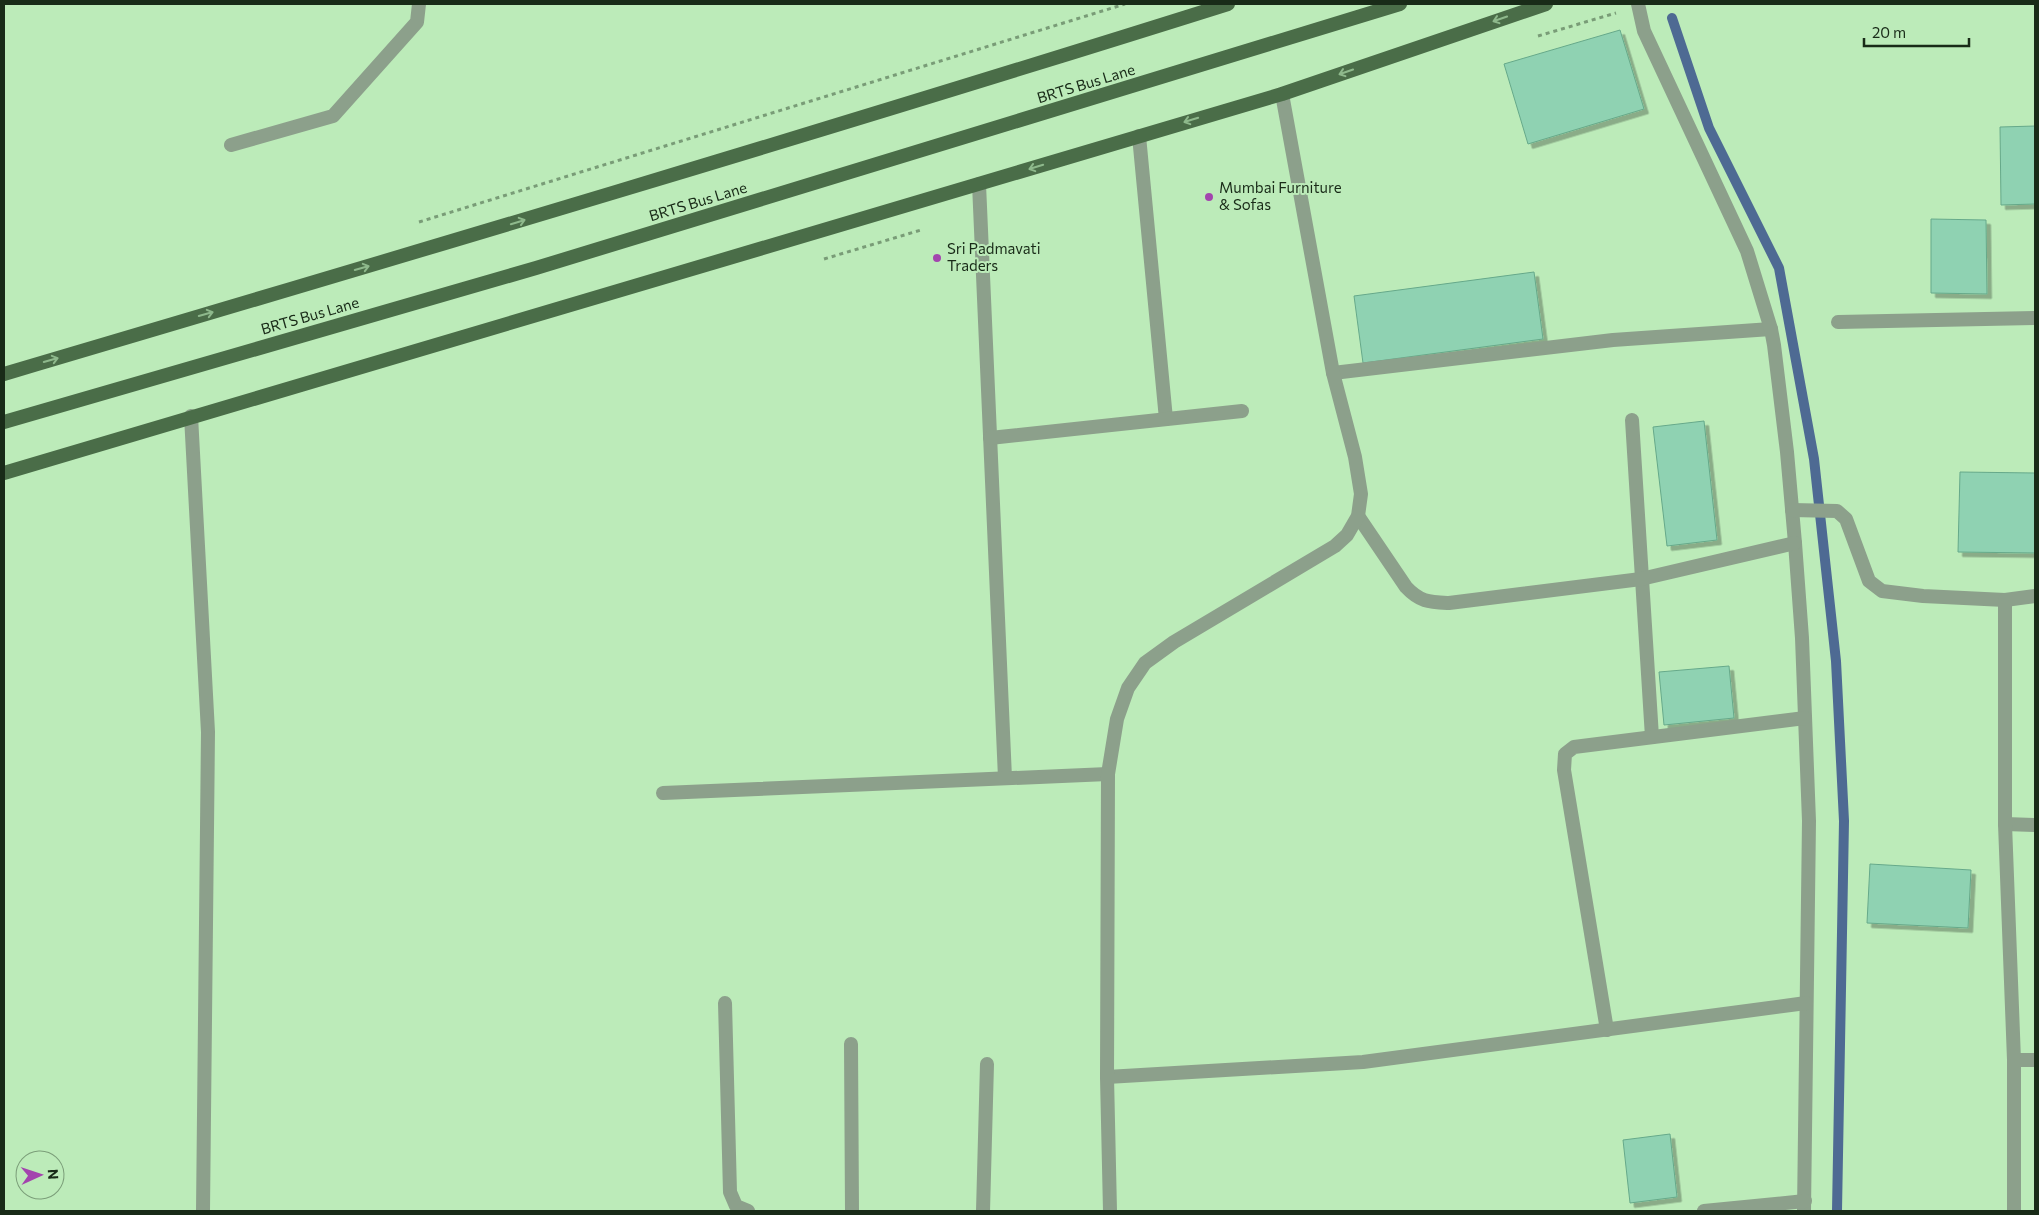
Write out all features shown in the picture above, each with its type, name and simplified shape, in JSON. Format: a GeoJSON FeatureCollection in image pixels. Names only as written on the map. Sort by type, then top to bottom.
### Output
{"type":"FeatureCollection","features":[{"type":"Feature","properties":{"kind":"main road"},"geometry":{"type":"LineString","coordinates":[[4,374],[882,112],[1228,4]]}},
{"type":"Feature","properties":{"kind":"main road","name":"BRTS Bus Lane"},"geometry":{"type":"LineString","coordinates":[[4,422],[536,268],[1400,4]]}},
{"type":"Feature","properties":{"kind":"main road"},"geometry":{"type":"LineString","coordinates":[[4,473],[1282,94],[1546,4]]}},
{"type":"Feature","properties":{"kind":"street"},"geometry":{"type":"LineString","coordinates":[[231,146],[333,116],[417,22],[418,4]]}},
{"type":"Feature","properties":{"kind":"street"},"geometry":{"type":"LineString","coordinates":[[1638,4],[1644,31],[1747,250],[1771,329],[1788,452],[1802,638],[1808,821],[1804,1206],[1704,1211]]}},
{"type":"Feature","properties":{"kind":"street"},"geometry":{"type":"LineString","coordinates":[[1110,1211],[1108,774],[1117,719],[1128,688],[1145,663],[1174,642],[1334,546],[1347,535],[1358,516],[1361,494],[1355,457],[1333,372],[1282,94]]}},
{"type":"Feature","properties":{"kind":"street"},"geometry":{"type":"LineString","coordinates":[[1139,136],[1166,419]]}},
{"type":"Feature","properties":{"kind":"street"},"geometry":{"type":"LineString","coordinates":[[979,184],[1004,778]]}},
{"type":"Feature","properties":{"kind":"street"},"geometry":{"type":"LineString","coordinates":[[1838,322],[2035,318]]}},
{"type":"Feature","properties":{"kind":"street"},"geometry":{"type":"LineString","coordinates":[[1333,372],[1613,340],[1771,329]]}},
{"type":"Feature","properties":{"kind":"street"},"geometry":{"type":"LineString","coordinates":[[990,438],[1242,411]]}},
{"type":"Feature","properties":{"kind":"street"},"geometry":{"type":"LineString","coordinates":[[191,416],[208,732],[203,1211]]}},
{"type":"Feature","properties":{"kind":"street"},"geometry":{"type":"LineString","coordinates":[[1632,420],[1652,737]]}},
{"type":"Feature","properties":{"kind":"street"},"geometry":{"type":"LineString","coordinates":[[1792,510],[1837,511],[1846,519],[1869,581],[1882,591],[1923,596],[2005,600],[2035,596]]}},
{"type":"Feature","properties":{"kind":"street"},"geometry":{"type":"LineString","coordinates":[[1358,516],[1406,587],[1415,597],[1432,602],[1449,603],[1641,579],[1795,543]]}},
{"type":"Feature","properties":{"kind":"street"},"geometry":{"type":"LineString","coordinates":[[2005,600],[2005,824],[2014,1060],[2014,1211]]}},
{"type":"Feature","properties":{"kind":"street"},"geometry":{"type":"LineString","coordinates":[[1606,1030],[1564,770],[1565,754],[1574,747],[1805,718]]}},
{"type":"Feature","properties":{"kind":"street"},"geometry":{"type":"LineString","coordinates":[[663,793],[1108,774]]}},
{"type":"Feature","properties":{"kind":"street"},"geometry":{"type":"LineString","coordinates":[[2005,824],[2035,825]]}},
{"type":"Feature","properties":{"kind":"street"},"geometry":{"type":"LineString","coordinates":[[725,1003],[730,1192],[736,1206],[748,1211]]}},
{"type":"Feature","properties":{"kind":"street"},"geometry":{"type":"LineString","coordinates":[[1108,1077],[1363,1062],[1806,1003]]}},
{"type":"Feature","properties":{"kind":"street"},"geometry":{"type":"LineString","coordinates":[[851,1044],[852,1211]]}},
{"type":"Feature","properties":{"kind":"street"},"geometry":{"type":"LineString","coordinates":[[2014,1060],[2035,1060]]}},
{"type":"Feature","properties":{"kind":"street"},"geometry":{"type":"LineString","coordinates":[[983,1211],[987,1064]]}},
{"type":"Feature","properties":{"kind":"path"},"geometry":{"type":"LineString","coordinates":[[418,222],[1126,4]]}},
{"type":"Feature","properties":{"kind":"building"},"geometry":{"type":"Polygon","coordinates":[[[1620,30],[1644,109],[1528,144],[1504,64],[1620,30]]]}},
{"type":"Feature","properties":{"kind":"building"},"geometry":{"type":"Polygon","coordinates":[[[2035,126],[2035,204],[2001,205],[2000,127],[2035,126]]]}},
{"type":"Feature","properties":{"kind":"building"},"geometry":{"type":"Polygon","coordinates":[[[1931,219],[1986,220],[1987,294],[1931,293],[1931,219]]]}},
{"type":"Feature","properties":{"kind":"building"},"geometry":{"type":"Polygon","coordinates":[[[1534,272],[1543,339],[1363,363],[1354,296],[1534,272]]]}},
{"type":"Feature","properties":{"kind":"building"},"geometry":{"type":"Polygon","coordinates":[[[1704,421],[1717,540],[1667,546],[1653,427],[1704,421]]]}},
{"type":"Feature","properties":{"kind":"building"},"geometry":{"type":"Polygon","coordinates":[[[1960,472],[2035,473],[2035,553],[1958,552],[1960,472]]]}},
{"type":"Feature","properties":{"kind":"building"},"geometry":{"type":"Polygon","coordinates":[[[1729,666],[1734,718],[1664,725],[1659,672],[1729,666]]]}},
{"type":"Feature","properties":{"kind":"building"},"geometry":{"type":"Polygon","coordinates":[[[1870,864],[1971,870],[1968,928],[1867,923],[1870,864]]]}},
{"type":"Feature","properties":{"kind":"building"},"geometry":{"type":"Polygon","coordinates":[[[1670,1134],[1677,1197],[1630,1203],[1623,1140],[1670,1134]]]}},
{"type":"Feature","properties":{"kind":"waterway"},"geometry":{"type":"LineString","coordinates":[[1672,18],[1709,128],[1779,268],[1814,459],[1836,661],[1844,821],[1837,1211]]}},
{"type":"Feature","properties":{"kind":"place","name":"Mumbai Furniture & Sofas"},"geometry":{"type":"Point","coordinates":[1209,197]}},
{"type":"Feature","properties":{"kind":"place","name":"Sri Padmavati Traders"},"geometry":{"type":"Point","coordinates":[937,258]}}]}
